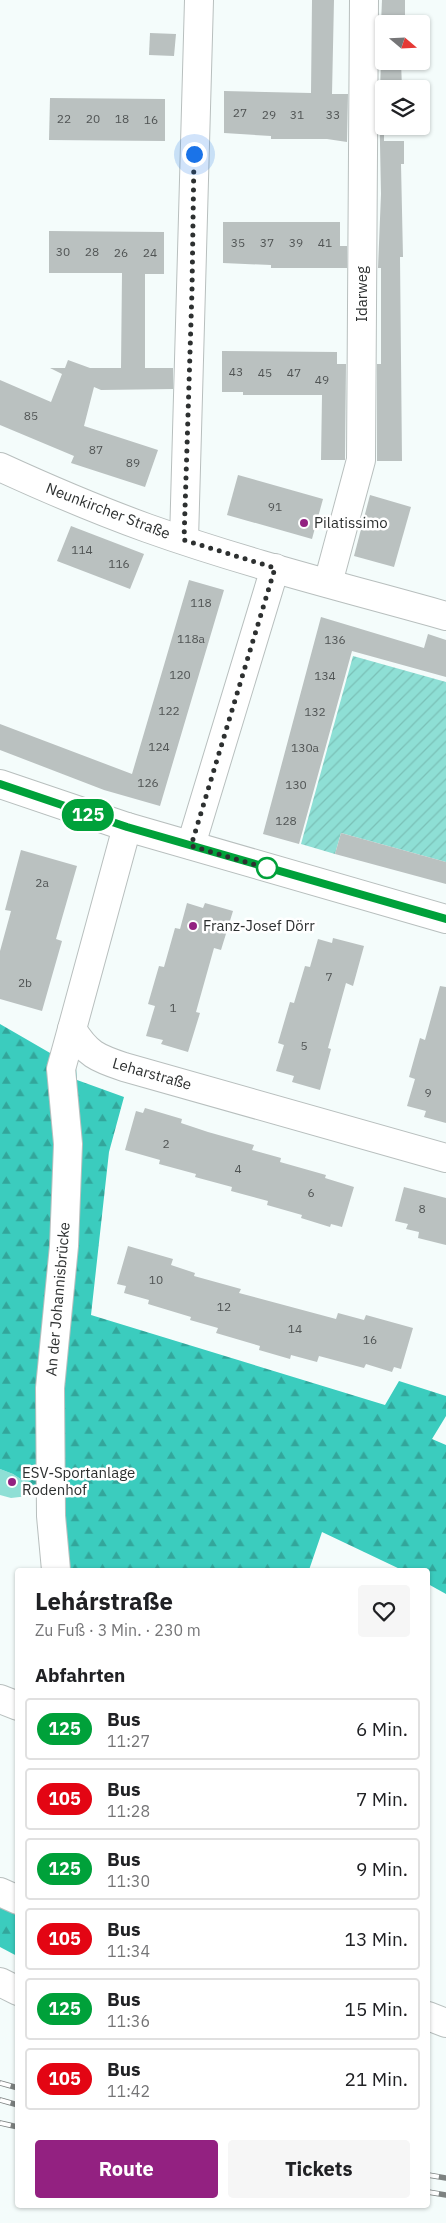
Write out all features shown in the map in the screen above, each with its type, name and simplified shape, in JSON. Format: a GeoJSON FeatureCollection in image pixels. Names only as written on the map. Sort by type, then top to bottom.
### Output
{"type":"FeatureCollection","features":[{"type":"Feature","properties":{"kind":"street"},"geometry":{"type":"LineString","coordinates":[[184,540],[199,0]]}},
{"type":"Feature","properties":{"kind":"street","name":"Idarweg"},"geometry":{"type":"LineString","coordinates":[[328,583],[361,460],[364,0]]}},
{"type":"Feature","properties":{"kind":"street","name":"Neunkircher Straße"},"geometry":{"type":"LineString","coordinates":[[0,467],[62,495],[184,540],[275,568],[446,616]]}},
{"type":"Feature","properties":{"kind":"street"},"geometry":{"type":"LineString","coordinates":[[191,846],[275,568]]}},
{"type":"Feature","properties":{"kind":"street"},"geometry":{"type":"LineString","coordinates":[[0,784],[127,827],[446,920]]}},
{"type":"Feature","properties":{"kind":"street"},"geometry":{"type":"LineString","coordinates":[[72,1029],[127,827]]}},
{"type":"Feature","properties":{"kind":"street","name":"Leharstraße"},"geometry":{"type":"LineString","coordinates":[[72,1029],[83,1048],[98,1058],[446,1158]]}},
{"type":"Feature","properties":{"kind":"street","name":"An der Johannisbrücke"},"geometry":{"type":"LineString","coordinates":[[56,1568],[51,1516],[50,1388],[64,1246],[67,1154],[61,1069],[72,1029]]}},
{"type":"Feature","properties":{"kind":"street"},"geometry":{"type":"LineString","coordinates":[[0,1700],[15,1705]]}},
{"type":"Feature","properties":{"kind":"street"},"geometry":{"type":"LineString","coordinates":[[0,1892],[15,1899]]}},
{"type":"Feature","properties":{"kind":"street"},"geometry":{"type":"LineString","coordinates":[[0,1982],[15,1990]]}},
{"type":"Feature","properties":{"kind":"street"},"geometry":{"type":"LineString","coordinates":[[430,2017],[446,2023]]}},
{"type":"Feature","properties":{"kind":"shaded area"},"geometry":{"type":"Polygon","coordinates":[[[353,656],[446,682],[446,862],[341,833],[335,854],[301,844],[353,656]]]}},
{"type":"Feature","properties":{"kind":"shaded area","name":"ESV-Sportanlage Rodenhof"},"geometry":{"type":"Polygon","coordinates":[[[0,1469],[13,1474],[36,1489],[37,1495],[11,1498],[0,1495],[0,1469]]]}},
{"type":"Feature","properties":{"kind":"green space"},"geometry":{"type":"Polygon","coordinates":[[[0,1024],[76,1068],[77,1080],[124,1097],[109,1152],[91,1315],[385,1405],[399,1381],[446,1396],[446,1416],[432,1439],[446,1445],[446,1594],[430,1585],[430,1568],[398,1568],[322,1532],[310,1568],[70,1568],[63,1490],[36,1489],[13,1474],[0,1469],[0,1024]]]}},
{"type":"Feature","properties":{"kind":"green space"},"geometry":{"type":"Polygon","coordinates":[[[0,1904],[15,1913],[15,1955],[0,1947],[0,1904]]]}},
{"type":"Feature","properties":{"kind":"building"},"geometry":{"type":"Polygon","coordinates":[[[312,0],[334,0],[332,94],[348,94],[347,142],[327,139],[271,139],[271,136],[224,133],[224,91],[311,93],[312,0]]]}},
{"type":"Feature","properties":{"kind":"building"},"geometry":{"type":"Polygon","coordinates":[[[382,0],[405,0],[405,15],[381,15],[382,0]]]}},
{"type":"Feature","properties":{"kind":"building"},"geometry":{"type":"Polygon","coordinates":[[[150,33],[176,34],[174,56],[149,55],[150,33]]]}},
{"type":"Feature","properties":{"kind":"building"},"geometry":{"type":"Polygon","coordinates":[[[381,70],[401,70],[402,80],[380,80],[381,70]]]}},
{"type":"Feature","properties":{"kind":"building"},"geometry":{"type":"Polygon","coordinates":[[[50,98],[165,99],[165,141],[49,140],[50,98]]]}},
{"type":"Feature","properties":{"kind":"building"},"geometry":{"type":"Polygon","coordinates":[[[380,135],[384,135],[384,141],[404,141],[404,164],[401,164],[403,257],[400,257],[402,461],[377,461],[377,364],[381,364],[381,268],[378,268],[381,194],[380,135]]]}},
{"type":"Feature","properties":{"kind":"building"},"geometry":{"type":"Polygon","coordinates":[[[223,222],[340,222],[340,246],[347,246],[347,268],[271,268],[271,265],[223,263],[223,222]]]}},
{"type":"Feature","properties":{"kind":"building"},"geometry":{"type":"Polygon","coordinates":[[[49,231],[164,232],[164,274],[145,274],[145,368],[173,368],[173,389],[101,390],[94,387],[84,426],[158,450],[145,487],[71,463],[74,456],[0,425],[0,380],[51,402],[62,374],[50,368],[65,368],[68,360],[90,368],[121,368],[122,273],[49,273],[49,231]]]}},
{"type":"Feature","properties":{"kind":"building"},"geometry":{"type":"Polygon","coordinates":[[[222,351],[337,352],[337,364],[346,364],[345,460],[321,460],[322,395],[243,395],[243,392],[222,392],[222,351]]]}},
{"type":"Feature","properties":{"kind":"building"},"geometry":{"type":"Polygon","coordinates":[[[238,475],[323,499],[312,539],[227,515],[238,475]]]}},
{"type":"Feature","properties":{"kind":"building"},"geometry":{"type":"Polygon","coordinates":[[[370,495],[411,507],[394,567],[354,556],[370,495]]]}},
{"type":"Feature","properties":{"kind":"building"},"geometry":{"type":"Polygon","coordinates":[[[71,526],[144,554],[130,589],[57,561],[71,526]]]}},
{"type":"Feature","properties":{"kind":"building"},"geometry":{"type":"Polygon","coordinates":[[[189,580],[224,590],[160,806],[104,790],[0,750],[0,724],[132,774],[189,580]]]}},
{"type":"Feature","properties":{"kind":"building"},"geometry":{"type":"Polygon","coordinates":[[[321,617],[424,648],[428,634],[446,640],[446,677],[352,651],[299,844],[263,834],[321,617]]]}},
{"type":"Feature","properties":{"kind":"building"},"geometry":{"type":"Polygon","coordinates":[[[341,833],[446,862],[446,884],[335,854],[341,833]]]}},
{"type":"Feature","properties":{"kind":"building"},"geometry":{"type":"Polygon","coordinates":[[[21,850],[77,866],[56,939],[62,941],[42,1011],[0,999],[0,951],[11,911],[5,910],[21,850]]]}},
{"type":"Feature","properties":{"kind":"building"},"geometry":{"type":"Polygon","coordinates":[[[187,903],[203,908],[205,903],[233,911],[221,950],[214,948],[196,1012],[200,1013],[188,1052],[161,1044],[163,1040],[146,1036],[155,1006],[148,1004],[159,966],[164,967],[175,928],[180,929],[187,903]]]}},
{"type":"Feature","properties":{"kind":"building"},"geometry":{"type":"Polygon","coordinates":[[[333,938],[364,946],[353,986],[346,983],[328,1048],[331,1049],[320,1090],[292,1082],[294,1076],[276,1071],[284,1045],[278,1043],[290,1002],[294,1003],[305,966],[310,967],[318,939],[332,943],[333,938]]]}},
{"type":"Feature","properties":{"kind":"building"},"geometry":{"type":"Polygon","coordinates":[[[440,986],[446,987],[446,1123],[424,1117],[426,1111],[407,1106],[415,1079],[409,1077],[420,1038],[425,1040],[440,986]]]}},
{"type":"Feature","properties":{"kind":"building"},"geometry":{"type":"Polygon","coordinates":[[[145,1108],[182,1119],[181,1123],[254,1145],[252,1150],[281,1158],[280,1162],[326,1175],[325,1178],[354,1187],[342,1227],[331,1224],[330,1227],[301,1218],[302,1215],[267,1205],[268,1201],[231,1191],[232,1187],[195,1177],[196,1174],[159,1164],[160,1160],[125,1150],[136,1111],[143,1113],[145,1108]]]}},
{"type":"Feature","properties":{"kind":"building"},"geometry":{"type":"Polygon","coordinates":[[[404,1187],[446,1198],[446,1245],[418,1238],[419,1232],[406,1229],[408,1224],[395,1221],[404,1187]]]}},
{"type":"Feature","properties":{"kind":"building"},"geometry":{"type":"Polygon","coordinates":[[[128,1246],[173,1259],[171,1265],[195,1273],[194,1276],[241,1289],[239,1293],[336,1319],[338,1313],[364,1320],[366,1315],[413,1328],[401,1369],[394,1367],[392,1372],[366,1364],[364,1368],[319,1356],[317,1362],[291,1355],[290,1359],[259,1350],[260,1346],[216,1333],[218,1328],[190,1320],[191,1317],[148,1304],[149,1300],[124,1293],[126,1286],[117,1284],[128,1246]]]}},
{"type":"Feature","properties":{"kind":"railway"},"geometry":{"type":"LineString","coordinates":[[0,2083],[15,2087]]}},
{"type":"Feature","properties":{"kind":"railway"},"geometry":{"type":"LineString","coordinates":[[0,2100],[15,2104]]}},
{"type":"Feature","properties":{"kind":"railway"},"geometry":{"type":"LineString","coordinates":[[0,2123],[15,2126]]}},
{"type":"Feature","properties":{"kind":"railway"},"geometry":{"type":"LineString","coordinates":[[430,2175],[446,2178]]}},
{"type":"Feature","properties":{"kind":"railway"},"geometry":{"type":"LineString","coordinates":[[430,2192],[446,2195]]}},
{"type":"Feature","properties":{"kind":"bus line","name":"125"},"geometry":{"type":"LineString","coordinates":[[0,784],[127,827],[446,919]]}},
{"type":"Feature","properties":{"kind":"place","name":"Pilatissimo"},"geometry":{"type":"Point","coordinates":[304,523]}},
{"type":"Feature","properties":{"kind":"place","name":"Franz-Josef Dörr"},"geometry":{"type":"Point","coordinates":[193,926]}},
{"type":"Feature","properties":{"kind":"place","name":"ESV-Sportanlage Rodenhof"},"geometry":{"type":"Point","coordinates":[12,1482]}},
{"type":"Feature","properties":{"kind":"route"},"geometry":{"type":"LineString","coordinates":[[194,154],[192,290],[184,540],[275,568],[191,846],[267,868]]}}]}
